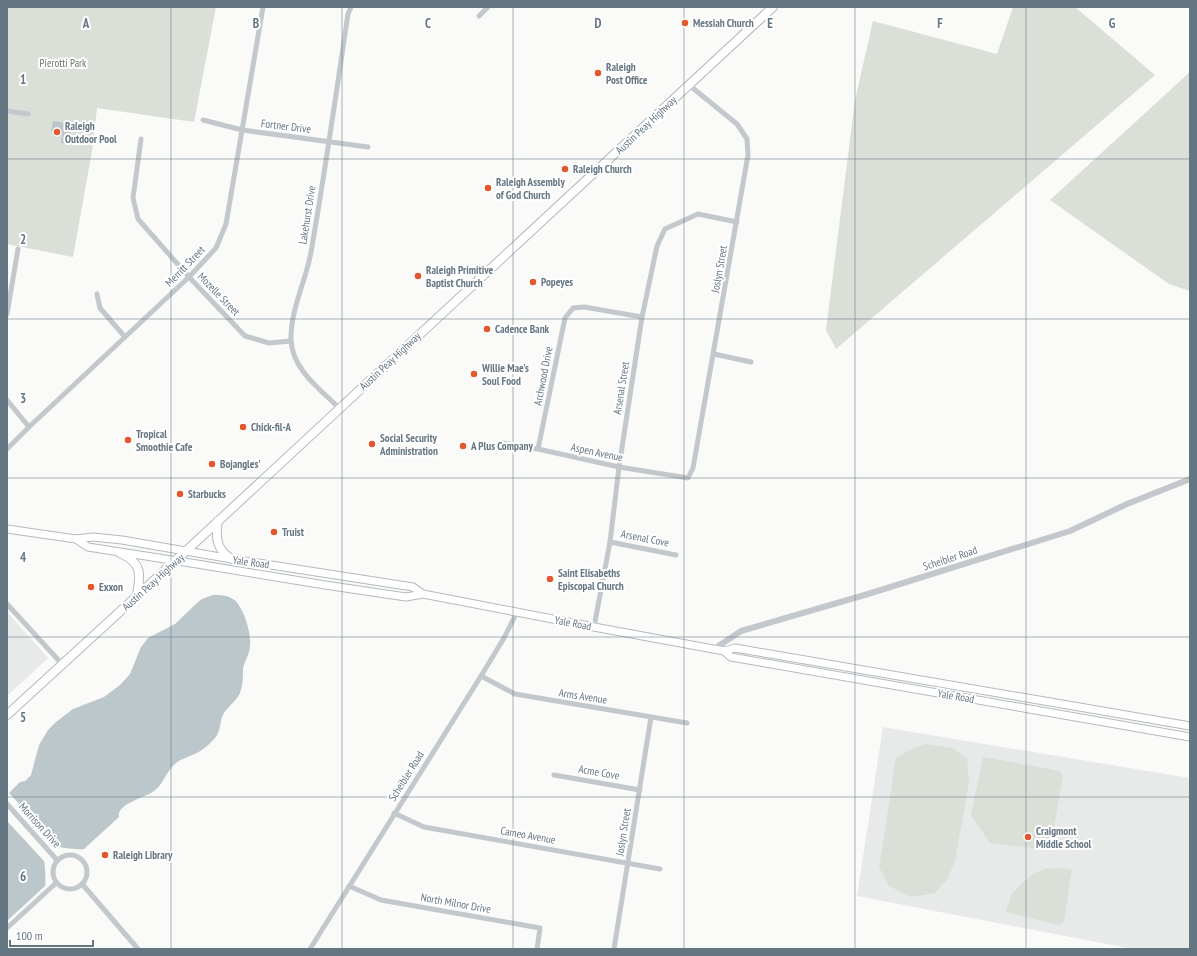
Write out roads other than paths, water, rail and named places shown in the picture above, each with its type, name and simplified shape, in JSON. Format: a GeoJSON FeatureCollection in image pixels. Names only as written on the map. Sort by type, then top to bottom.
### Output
{"type":"FeatureCollection","features":[{"type":"Feature","properties":{"kind":"main road","name":"Austin Peay Highway"},"geometry":{"type":"LineString","coordinates":[[7,715],[773,7]]}},
{"type":"Feature","properties":{"kind":"main road"},"geometry":{"type":"LineString","coordinates":[[218,521],[217,536],[219,548],[224,555],[232,560]]}},
{"type":"Feature","properties":{"kind":"main road","name":"Yale Road"},"geometry":{"type":"LineString","coordinates":[[7,530],[76,539],[93,537],[186,551],[232,560],[413,587],[423,594]]}},
{"type":"Feature","properties":{"kind":"main road","name":"Yale Road"},"geometry":{"type":"LineString","coordinates":[[76,539],[88,547],[120,553],[406,597],[423,594],[724,651],[735,648],[1190,726]]}},
{"type":"Feature","properties":{"kind":"main road"},"geometry":{"type":"LineString","coordinates":[[120,553],[134,561],[138,568],[139,581],[137,595]]}},
{"type":"Feature","properties":{"kind":"main road","name":"Yale Road"},"geometry":{"type":"LineString","coordinates":[[724,651],[731,657],[1190,737]]}},
{"type":"Feature","properties":{"kind":"street","name":"Merritt Street"},"geometry":{"type":"LineString","coordinates":[[7,449],[189,278],[216,248],[226,224],[262,7]]}},
{"type":"Feature","properties":{"kind":"street","name":"Lakehurst Drive"},"geometry":{"type":"LineString","coordinates":[[339,408],[306,376],[296,360],[291,341],[293,319],[311,254],[348,14],[351,7]]}},
{"type":"Feature","properties":{"kind":"street"},"geometry":{"type":"LineString","coordinates":[[479,16],[488,7]]}},
{"type":"Feature","properties":{"kind":"street","name":"Joslyn Street"},"geometry":{"type":"LineString","coordinates":[[688,478],[694,468],[748,155],[747,139],[737,124],[689,85]]}},
{"type":"Feature","properties":{"kind":"street"},"geometry":{"type":"LineString","coordinates":[[7,111],[28,114]]}},
{"type":"Feature","properties":{"kind":"street","name":"Fortner Drive"},"geometry":{"type":"LineString","coordinates":[[203,120],[242,130],[368,147]]}},
{"type":"Feature","properties":{"kind":"street","name":"Mozelle Street"},"geometry":{"type":"LineString","coordinates":[[141,139],[133,198],[138,219],[189,278],[245,336],[269,343],[291,341]]}},
{"type":"Feature","properties":{"kind":"street","name":"Arsenal Street"},"geometry":{"type":"LineString","coordinates":[[594,627],[610,542],[619,467],[642,317],[657,246],[665,229],[698,214],[737,222]]}},
{"type":"Feature","properties":{"kind":"street"},"geometry":{"type":"LineString","coordinates":[[7,314],[18,248]]}},
{"type":"Feature","properties":{"kind":"street"},"geometry":{"type":"LineString","coordinates":[[97,294],[100,308],[125,337]]}},
{"type":"Feature","properties":{"kind":"street","name":"Archwood Drive"},"geometry":{"type":"LineString","coordinates":[[538,449],[565,318],[573,308],[584,307],[642,317]]}},
{"type":"Feature","properties":{"kind":"street"},"geometry":{"type":"LineString","coordinates":[[714,354],[752,362]]}},
{"type":"Feature","properties":{"kind":"street"},"geometry":{"type":"LineString","coordinates":[[7,400],[29,427]]}},
{"type":"Feature","properties":{"kind":"street","name":"Aspen Avenue"},"geometry":{"type":"LineString","coordinates":[[503,443],[538,449],[619,467],[688,478]]}},
{"type":"Feature","properties":{"kind":"street","name":"Scheibler Road"},"geometry":{"type":"LineString","coordinates":[[714,649],[742,631],[868,594],[1070,530],[1190,478]]}},
{"type":"Feature","properties":{"kind":"street","name":"Arsenal Cove"},"geometry":{"type":"LineString","coordinates":[[610,542],[676,555]]}},
{"type":"Feature","properties":{"kind":"street"},"geometry":{"type":"LineString","coordinates":[[7,604],[62,664]]}},
{"type":"Feature","properties":{"kind":"street","name":"Scheibler Road"},"geometry":{"type":"LineString","coordinates":[[310,949],[481,676],[517,612]]}},
{"type":"Feature","properties":{"kind":"street","name":"Arms Avenue"},"geometry":{"type":"LineString","coordinates":[[481,676],[515,694],[687,723]]}},
{"type":"Feature","properties":{"kind":"street","name":"Joslyn Street"},"geometry":{"type":"LineString","coordinates":[[614,949],[629,863],[651,717]]}},
{"type":"Feature","properties":{"kind":"street","name":"Acme Cove"},"geometry":{"type":"LineString","coordinates":[[554,775],[640,790]]}},
{"type":"Feature","properties":{"kind":"street","name":"Morrison Drive"},"geometry":{"type":"LineString","coordinates":[[7,804],[57,860]]}},
{"type":"Feature","properties":{"kind":"street","name":"Cameo Avenue"},"geometry":{"type":"LineString","coordinates":[[394,813],[424,827],[660,869]]}},
{"type":"Feature","properties":{"kind":"street"},"geometry":{"type":"LineString","coordinates":[[67,855],[78,856],[86,864],[87,875],[83,884],[72,890],[60,887],[53,877],[52,871],[57,860],[67,855]]}},
{"type":"Feature","properties":{"kind":"street"},"geometry":{"type":"LineString","coordinates":[[7,928],[56,883]]}},
{"type":"Feature","properties":{"kind":"street"},"geometry":{"type":"LineString","coordinates":[[83,884],[138,949]]}},
{"type":"Feature","properties":{"kind":"street","name":"North Milnor Drive"},"geometry":{"type":"LineString","coordinates":[[349,886],[380,900],[540,928],[537,949]]}},
{"type":"Feature","properties":{"kind":"place","name":"Messiah Church"},"geometry":{"type":"Point","coordinates":[685,23]}},
{"type":"Feature","properties":{"kind":"place","name":"Raleigh Post Office"},"geometry":{"type":"Point","coordinates":[598,73]}},
{"type":"Feature","properties":{"kind":"place","name":"Raleigh Outdoor Pool"},"geometry":{"type":"Point","coordinates":[57,132]}},
{"type":"Feature","properties":{"kind":"place","name":"Raleigh Church"},"geometry":{"type":"Point","coordinates":[565,169]}},
{"type":"Feature","properties":{"kind":"place","name":"Raleigh Assembly of God Church"},"geometry":{"type":"Point","coordinates":[488,188]}},
{"type":"Feature","properties":{"kind":"place","name":"Raleigh Primitive Baptist Church"},"geometry":{"type":"Point","coordinates":[418,276]}},
{"type":"Feature","properties":{"kind":"place","name":"Popeyes"},"geometry":{"type":"Point","coordinates":[533,282]}},
{"type":"Feature","properties":{"kind":"place","name":"Cadence Bank"},"geometry":{"type":"Point","coordinates":[487,329]}},
{"type":"Feature","properties":{"kind":"place","name":"Willie Mae's Soul Food"},"geometry":{"type":"Point","coordinates":[474,374]}},
{"type":"Feature","properties":{"kind":"place","name":"Chick-fil-A"},"geometry":{"type":"Point","coordinates":[243,427]}},
{"type":"Feature","properties":{"kind":"place","name":"Tropical Smoothie Cafe"},"geometry":{"type":"Point","coordinates":[128,440]}},
{"type":"Feature","properties":{"kind":"place","name":"Social Security Administration"},"geometry":{"type":"Point","coordinates":[372,444]}},
{"type":"Feature","properties":{"kind":"place","name":"A Plus Company"},"geometry":{"type":"Point","coordinates":[463,446]}},
{"type":"Feature","properties":{"kind":"place","name":"Bojangles'"},"geometry":{"type":"Point","coordinates":[212,464]}},
{"type":"Feature","properties":{"kind":"place","name":"Starbucks"},"geometry":{"type":"Point","coordinates":[180,494]}},
{"type":"Feature","properties":{"kind":"place","name":"Truist"},"geometry":{"type":"Point","coordinates":[274,532]}},
{"type":"Feature","properties":{"kind":"place","name":"Saint Elisabeths Episcopal Church"},"geometry":{"type":"Point","coordinates":[550,579]}},
{"type":"Feature","properties":{"kind":"place","name":"Exxon"},"geometry":{"type":"Point","coordinates":[91,587]}},
{"type":"Feature","properties":{"kind":"place","name":"Craigmont Middle School"},"geometry":{"type":"Point","coordinates":[1028,837]}},
{"type":"Feature","properties":{"kind":"place","name":"Raleigh Library"},"geometry":{"type":"Point","coordinates":[105,855]}},
{"type":"Feature","properties":{"kind":"park label","name":"Pierotti Park"},"geometry":{"type":"Point","coordinates":[63,63]}}]}
